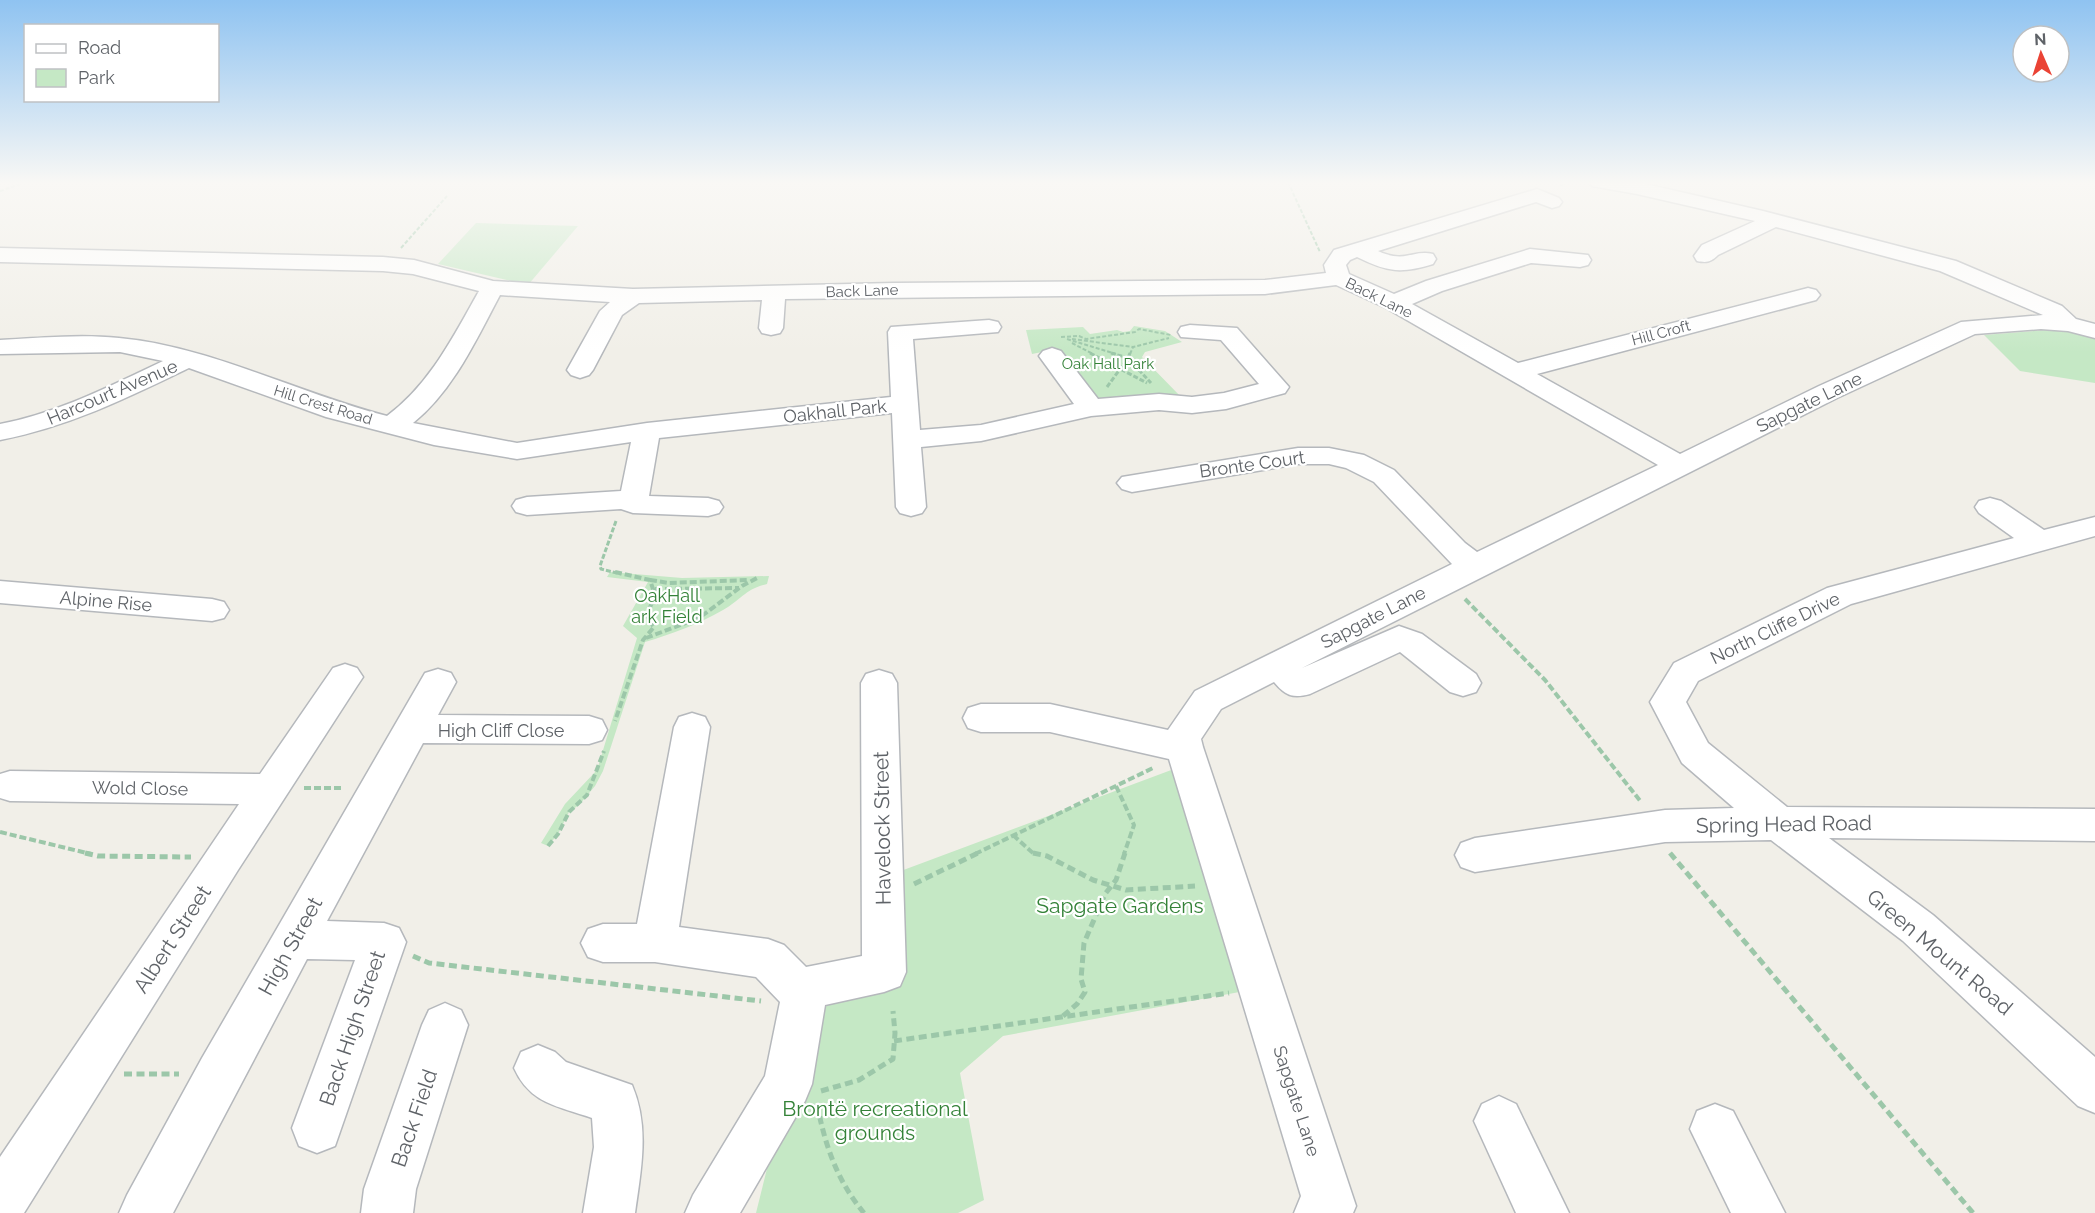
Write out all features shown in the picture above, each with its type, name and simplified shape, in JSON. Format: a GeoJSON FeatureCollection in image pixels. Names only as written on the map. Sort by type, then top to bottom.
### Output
{"type":"FeatureCollection","features":[{"type":"Feature","properties":{"kind":"street"},"geometry":{"type":"LineString","coordinates":[[1337,272],[1342,255],[1400,239]]}},
{"type":"Feature","properties":{"kind":"street"},"geometry":{"type":"LineString","coordinates":[[1705,256],[1710,250],[1734,239]]}},
{"type":"Feature","properties":{"kind":"street"},"geometry":{"type":"LineString","coordinates":[[1844,239],[1948,266],[2054,310],[2055,323],[2095,331]]}},
{"type":"Feature","properties":{"kind":"street"},"geometry":{"type":"LineString","coordinates":[[1361,251],[1393,265],[1406,266],[1425,259]]}},
{"type":"Feature","properties":{"kind":"street","name":"Back Lane"},"geometry":{"type":"LineString","coordinates":[[0,255],[382,264],[414,267],[492,288],[633,296],[894,290],[1265,288],[1337,272],[1679,465]]}},
{"type":"Feature","properties":{"kind":"street"},"geometry":{"type":"LineString","coordinates":[[1394,303],[1434,286],[1530,256],[1580,260]]}},
{"type":"Feature","properties":{"kind":"street"},"geometry":{"type":"LineString","coordinates":[[392,426],[418,406],[450,364],[492,288]]}},
{"type":"Feature","properties":{"kind":"street"},"geometry":{"type":"LineString","coordinates":[[771,328],[774,294]]}},
{"type":"Feature","properties":{"kind":"street","name":"Hill Croft"},"geometry":{"type":"LineString","coordinates":[[1470,372],[1808,295]]}},
{"type":"Feature","properties":{"kind":"street"},"geometry":{"type":"LineString","coordinates":[[580,370],[612,311],[633,296]]}},
{"type":"Feature","properties":{"kind":"street","name":"Sapgate Lane"},"geometry":{"type":"LineString","coordinates":[[1320,1213],[1330,1206],[1182,738],[1208,700],[1828,392],[1970,327],[2055,323]]}},
{"type":"Feature","properties":{"kind":"street"},"geometry":{"type":"LineString","coordinates":[[905,404],[900,332],[989,327]]}},
{"type":"Feature","properties":{"kind":"street"},"geometry":{"type":"LineString","coordinates":[[908,440],[981,433],[1102,407],[1159,402],[1192,405],[1284,392],[1228,333],[1179,335]]}},
{"type":"Feature","properties":{"kind":"street","name":"Hill Crest Road"},"geometry":{"type":"LineString","coordinates":[[0,347],[120,345],[188,359],[335,411],[434,437],[517,451],[647,431]]}},
{"type":"Feature","properties":{"kind":"street"},"geometry":{"type":"LineString","coordinates":[[1059,346],[1102,407]]}},
{"type":"Feature","properties":{"kind":"street","name":"Harcourt Avenue"},"geometry":{"type":"LineString","coordinates":[[0,432],[77,411],[188,359]]}},
{"type":"Feature","properties":{"kind":"street","name":"Oakhall Park"},"geometry":{"type":"LineString","coordinates":[[647,431],[905,404],[911,507]]}},
{"type":"Feature","properties":{"kind":"street"},"geometry":{"type":"LineString","coordinates":[[627,506],[647,431]]}},
{"type":"Feature","properties":{"kind":"street","name":"Bronte Court"},"geometry":{"type":"LineString","coordinates":[[1132,483],[1298,456],[1329,456],[1354,461],[1384,476],[1454,550],[1475,566]]}},
{"type":"Feature","properties":{"kind":"street"},"geometry":{"type":"LineString","coordinates":[[527,506],[627,506],[633,504],[708,507]]}},
{"type":"Feature","properties":{"kind":"street"},"geometry":{"type":"LineString","coordinates":[[1990,507],[2039,541]]}},
{"type":"Feature","properties":{"kind":"street","name":"North Cliffe Drive"},"geometry":{"type":"LineString","coordinates":[[1778,823],[1695,753],[1668,702],[1686,672],[1839,596],[2095,526]]}},
{"type":"Feature","properties":{"kind":"street","name":"Alpine Rise"},"geometry":{"type":"LineString","coordinates":[[0,592],[212,610]]}},
{"type":"Feature","properties":{"kind":"street"},"geometry":{"type":"LineString","coordinates":[[1278,664],[1297,685],[1399,638],[1410,642],[1463,682]]}},
{"type":"Feature","properties":{"kind":"street","name":"Albert Street"},"geometry":{"type":"LineString","coordinates":[[0,1203],[345,677]]}},
{"type":"Feature","properties":{"kind":"street","name":"High Street"},"geometry":{"type":"LineString","coordinates":[[145,1213],[219,1074],[438,682]]}},
{"type":"Feature","properties":{"kind":"street","name":"Havelock Street"},"geometry":{"type":"LineString","coordinates":[[879,683],[883,899],[889,991]]}},
{"type":"Feature","properties":{"kind":"street"},"geometry":{"type":"LineString","coordinates":[[981,718],[1050,718],[1185,749]]}},
{"type":"Feature","properties":{"kind":"street"},"geometry":{"type":"LineString","coordinates":[[655,943],[692,727]]}},
{"type":"Feature","properties":{"kind":"street","name":"High Cliff Close"},"geometry":{"type":"LineString","coordinates":[[412,729],[589,730]]}},
{"type":"Feature","properties":{"kind":"street","name":"Wold Close"},"geometry":{"type":"LineString","coordinates":[[10,786],[270,789]]}},
{"type":"Feature","properties":{"kind":"street","name":"Spring Head Road"},"geometry":{"type":"LineString","coordinates":[[1475,855],[1665,826],[1778,823],[2095,825]]}},
{"type":"Feature","properties":{"kind":"street","name":"Green Mount Road"},"geometry":{"type":"LineString","coordinates":[[1778,823],[1918,928],[2095,1089]]}},
{"type":"Feature","properties":{"kind":"street","name":"Back High Street"},"geometry":{"type":"LineString","coordinates":[[294,939],[384,942],[317,1128]]}},
{"type":"Feature","properties":{"kind":"street"},"geometry":{"type":"LineString","coordinates":[[603,943],[655,943],[768,959],[803,995]]}},
{"type":"Feature","properties":{"kind":"street"},"geometry":{"type":"LineString","coordinates":[[711,1213],[788,1084],[805,988],[889,991]]}},
{"type":"Feature","properties":{"kind":"street","name":"Back Field"},"geometry":{"type":"LineString","coordinates":[[387,1213],[390,1190],[445,1025]]}},
{"type":"Feature","properties":{"kind":"street"},"geometry":{"type":"LineString","coordinates":[[538,1068],[552,1080],[615,1102],[619,1147],[609,1213]]}},
{"type":"Feature","properties":{"kind":"street"},"geometry":{"type":"LineString","coordinates":[[1500,1121],[1543,1213]]}},
{"type":"Feature","properties":{"kind":"street"},"geometry":{"type":"LineString","coordinates":[[1715,1129],[1759,1213]]}},
{"type":"Feature","properties":{"kind":"path"},"geometry":{"type":"LineString","coordinates":[[382,264],[396,255],[410,239]]}},
{"type":"Feature","properties":{"kind":"path"},"geometry":{"type":"LineString","coordinates":[[1313,239],[1323,258],[1337,272]]}},
{"type":"Feature","properties":{"kind":"path"},"geometry":{"type":"LineString","coordinates":[[1059,346],[1079,336],[1086,339],[1135,332],[1139,329],[1179,335]]}},
{"type":"Feature","properties":{"kind":"path"},"geometry":{"type":"LineString","coordinates":[[1059,346],[1133,347],[1179,335]]}},
{"type":"Feature","properties":{"kind":"path"},"geometry":{"type":"LineString","coordinates":[[1059,346],[1128,358],[1156,388],[1120,369],[1059,346]]}},
{"type":"Feature","properties":{"kind":"path"},"geometry":{"type":"LineString","coordinates":[[1102,407],[1102,393],[1128,358],[1133,347]]}},
{"type":"Feature","properties":{"kind":"path"},"geometry":{"type":"LineString","coordinates":[[627,506],[600,566],[601,569],[669,583],[728,582],[757,578],[696,619],[643,640],[654,627],[646,617],[654,603],[655,589],[650,580]]}},
{"type":"Feature","properties":{"kind":"path"},"geometry":{"type":"LineString","coordinates":[[655,589],[740,588]]}},
{"type":"Feature","properties":{"kind":"path"},"geometry":{"type":"LineString","coordinates":[[1463,597],[1545,680],[1647,809]]}},
{"type":"Feature","properties":{"kind":"path"},"geometry":{"type":"LineString","coordinates":[[883,899],[1116,786],[1185,749]]}},
{"type":"Feature","properties":{"kind":"path"},"geometry":{"type":"LineString","coordinates":[[1063,1016],[1077,1004],[1085,992],[1081,979],[1084,943],[1122,862],[1134,825],[1116,786]]}},
{"type":"Feature","properties":{"kind":"path"},"geometry":{"type":"LineString","coordinates":[[270,789],[378,787]]}},
{"type":"Feature","properties":{"kind":"path"},"geometry":{"type":"LineString","coordinates":[[0,832],[98,856],[225,858]]}},
{"type":"Feature","properties":{"kind":"path"},"geometry":{"type":"LineString","coordinates":[[1013,835],[1035,855],[1047,856],[1111,887],[1126,890],[1203,885]]}},
{"type":"Feature","properties":{"kind":"path"},"geometry":{"type":"LineString","coordinates":[[1666,849],[1973,1213]]}},
{"type":"Feature","properties":{"kind":"path"},"geometry":{"type":"LineString","coordinates":[[384,942],[429,963],[538,977],[768,1002],[803,995]]}},
{"type":"Feature","properties":{"kind":"path"},"geometry":{"type":"LineString","coordinates":[[864,1213],[849,1198],[826,1150],[814,1092],[833,1089],[875,1072],[893,1059],[894,1041],[889,991]]}},
{"type":"Feature","properties":{"kind":"path"},"geometry":{"type":"LineString","coordinates":[[894,1041],[1236,992]]}},
{"type":"Feature","properties":{"kind":"path"},"geometry":{"type":"LineString","coordinates":[[84,1075],[219,1074]]}},
{"type":"Feature","properties":{"kind":"green space"},"geometry":{"type":"Polygon","coordinates":[[[462,239],[567,239],[528,285],[438,264],[462,239]]]}},
{"type":"Feature","properties":{"kind":"green space","name":"Oak Hall Park"},"geometry":{"type":"Polygon","coordinates":[[[1134,326],[1165,331],[1182,342],[1145,352],[1142,357],[1181,397],[1095,401],[1052,350],[1032,354],[1026,330],[1083,327],[1090,334],[1117,330],[1130,331],[1134,326]]]}},
{"type":"Feature","properties":{"kind":"green space"},"geometry":{"type":"Polygon","coordinates":[[[2095,326],[2095,383],[2020,371],[1984,335],[2095,326]]]}},
{"type":"Feature","properties":{"kind":"green space","name":"OakHall ark Field"},"geometry":{"type":"Polygon","coordinates":[[[610,572],[682,578],[769,576],[767,584],[748,592],[714,615],[645,642],[603,771],[595,786],[579,805],[569,812],[558,834],[548,846],[541,843],[565,804],[597,770],[637,638],[623,626],[648,582],[607,577],[610,572]]]}},
{"type":"Feature","properties":{"kind":"green space","name":"Sapgate Gardens"},"geometry":{"type":"Polygon","coordinates":[[[1190,763],[1261,988],[1003,1036],[960,1073],[984,1200],[958,1213],[756,1213],[788,1084],[803,995],[884,971],[882,878],[1190,763]]]}},
{"type":"Feature","properties":{"kind":"park label","name":"Brontë recreational grounds"},"geometry":{"type":"Point","coordinates":[875,1120]}}]}
